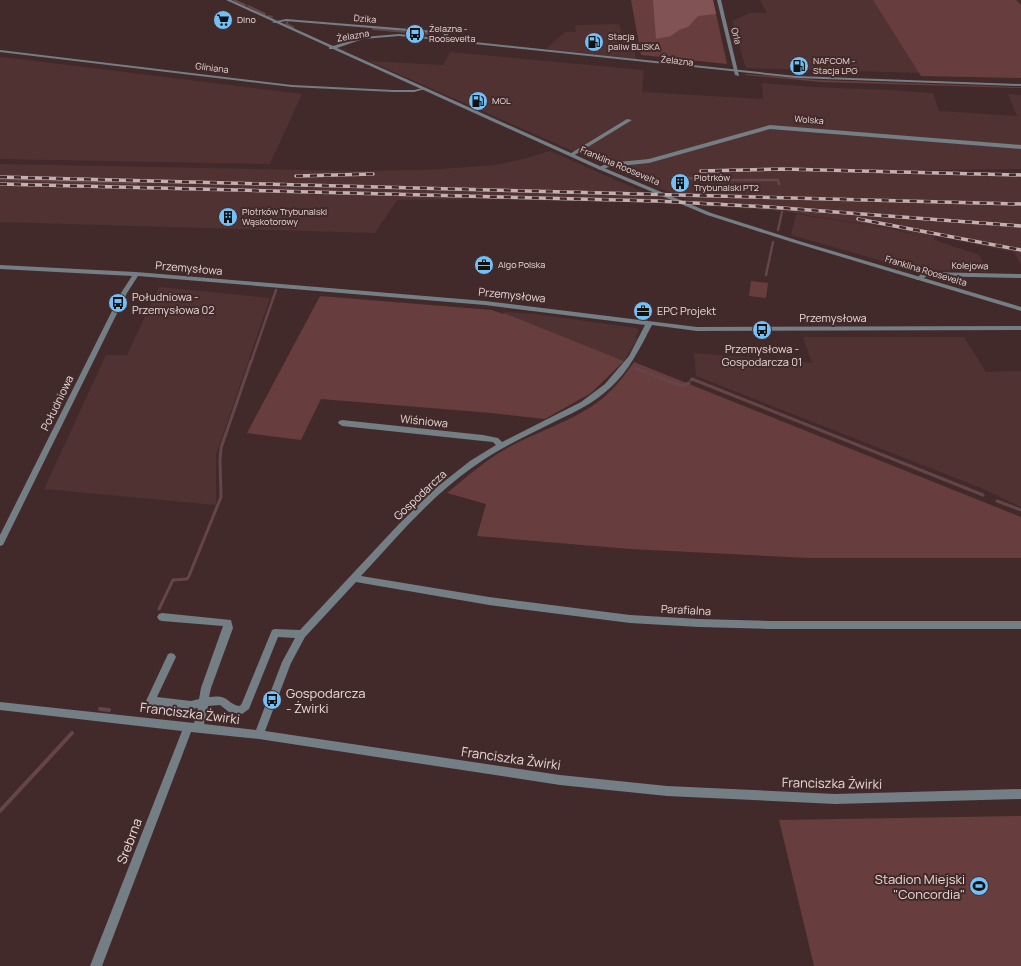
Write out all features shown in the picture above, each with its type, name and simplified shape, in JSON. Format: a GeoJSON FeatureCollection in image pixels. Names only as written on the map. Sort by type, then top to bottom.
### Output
{"type":"FeatureCollection","features":[{"type":"Feature","properties":{"kind":"street","name":"Franklina Roosevelta"},"geometry":{"type":"LineString","coordinates":[[228,0],[331,48],[600,168],[709,214],[1021,309]]}},
{"type":"Feature","properties":{"kind":"street","name":"Orla"},"geometry":{"type":"LineString","coordinates":[[720,0],[737,73]]}},
{"type":"Feature","properties":{"kind":"street","name":"Dzika"},"geometry":{"type":"LineString","coordinates":[[274,22],[286,20],[447,33],[443,40]]}},
{"type":"Feature","properties":{"kind":"street","name":"Żelazna"},"geometry":{"type":"LineString","coordinates":[[331,48],[358,39],[399,35],[811,82],[1021,89]]}},
{"type":"Feature","properties":{"kind":"street","name":"Żelazna"},"geometry":{"type":"LineString","coordinates":[[331,48],[372,40],[395,39],[737,73],[816,78],[1021,85]]}},
{"type":"Feature","properties":{"kind":"street","name":"Gliniana"},"geometry":{"type":"LineString","coordinates":[[0,51],[296,86],[401,91],[416,91],[423,89]]}},
{"type":"Feature","properties":{"kind":"street"},"geometry":{"type":"LineString","coordinates":[[571,155],[630,120]]}},
{"type":"Feature","properties":{"kind":"street","name":"Wolska"},"geometry":{"type":"LineString","coordinates":[[600,168],[608,165],[649,162],[770,127],[1021,147]]}},
{"type":"Feature","properties":{"kind":"street","name":"Przemysłowa"},"geometry":{"type":"LineString","coordinates":[[0,266],[136,274],[485,303],[689,329],[1021,328]]}},
{"type":"Feature","properties":{"kind":"street","name":"Południowa"},"geometry":{"type":"LineString","coordinates":[[0,543],[124,293],[136,274]]}},
{"type":"Feature","properties":{"kind":"street","name":"Kolejowa"},"geometry":{"type":"LineString","coordinates":[[919,279],[923,275],[927,274],[1021,276]]}},
{"type":"Feature","properties":{"kind":"street","name":"Gospodarcza"},"geometry":{"type":"LineString","coordinates":[[259,736],[287,662],[302,634],[402,526],[440,489],[474,463],[502,445],[584,404],[608,386],[632,357],[649,324]]}},
{"type":"Feature","properties":{"kind":"street","name":"Wiśniowa"},"geometry":{"type":"LineString","coordinates":[[342,423],[483,438],[495,440],[502,445]]}},
{"type":"Feature","properties":{"kind":"street","name":"Parafialna"},"geometry":{"type":"LineString","coordinates":[[353,578],[489,601],[653,620],[761,625],[1021,625]]}},
{"type":"Feature","properties":{"kind":"street","name":"Srebrna"},"geometry":{"type":"LineString","coordinates":[[96,966],[204,702],[206,688],[228,628],[228,623],[162,616]]}},
{"type":"Feature","properties":{"kind":"street"},"geometry":{"type":"LineString","coordinates":[[171,657],[151,701],[191,705],[218,700],[223,701],[236,710],[244,709],[275,633],[302,634]]}},
{"type":"Feature","properties":{"kind":"street","name":"Franciszka Żwirki"},"geometry":{"type":"LineString","coordinates":[[0,706],[259,736],[560,780],[667,791],[835,799],[1021,794]]}},
{"type":"Feature","properties":{"kind":"shaded area"},"geometry":{"type":"Polygon","coordinates":[[[631,0],[713,0],[727,64],[641,55],[631,0]]]}},
{"type":"Feature","properties":{"kind":"shaded area"},"geometry":{"type":"Polygon","coordinates":[[[653,0],[713,0],[716,14],[698,16],[688,27],[679,30],[671,36],[656,39],[653,0]]]}},
{"type":"Feature","properties":{"kind":"shaded area"},"geometry":{"type":"Polygon","coordinates":[[[760,0],[873,0],[922,73],[746,68],[732,21],[750,13],[767,13],[760,0]]]}},
{"type":"Feature","properties":{"kind":"shaded area"},"geometry":{"type":"Polygon","coordinates":[[[873,0],[1016,0],[1021,5],[1021,78],[921,76],[873,0]]]}},
{"type":"Feature","properties":{"kind":"shaded area","name":"Stacja paliw BLISKA"},"geometry":{"type":"Polygon","coordinates":[[[619,24],[622,34],[632,34],[636,59],[546,49],[565,32],[576,32],[575,25],[619,24]]]}},
{"type":"Feature","properties":{"kind":"shaded area"},"geometry":{"type":"Polygon","coordinates":[[[450,52],[644,70],[642,92],[763,99],[762,83],[889,90],[933,93],[939,111],[1017,116],[1008,94],[1021,95],[1021,169],[913,170],[1021,174],[1021,265],[1014,252],[935,236],[934,240],[979,255],[989,272],[910,269],[791,235],[796,214],[892,229],[927,238],[896,229],[782,211],[703,206],[618,171],[369,61],[443,65],[450,52]]]}},
{"type":"Feature","properties":{"kind":"shaded area"},"geometry":{"type":"Polygon","coordinates":[[[0,57],[302,94],[270,164],[0,159],[0,57]]]}},
{"type":"Feature","properties":{"kind":"shaded area"},"geometry":{"type":"Polygon","coordinates":[[[745,75],[818,80],[1021,88],[821,82],[745,75]]]}},
{"type":"Feature","properties":{"kind":"shaded area"},"geometry":{"type":"Polygon","coordinates":[[[550,151],[668,203],[480,199],[397,200],[375,233],[0,222],[0,164],[361,171],[425,170],[496,165],[550,151]]]}},
{"type":"Feature","properties":{"kind":"shaded area"},"geometry":{"type":"Polygon","coordinates":[[[751,281],[768,283],[766,298],[749,296],[751,281]]]}},
{"type":"Feature","properties":{"kind":"shaded area"},"geometry":{"type":"Polygon","coordinates":[[[159,287],[270,298],[216,455],[216,505],[44,489],[106,355],[127,355],[159,287]]]}},
{"type":"Feature","properties":{"kind":"shaded area"},"geometry":{"type":"Polygon","coordinates":[[[320,296],[492,310],[503,314],[504,313],[624,361],[591,393],[545,419],[321,399],[301,440],[247,433],[320,296]]]}},
{"type":"Feature","properties":{"kind":"shaded area"},"geometry":{"type":"Polygon","coordinates":[[[504,313],[535,314],[636,328],[639,331],[635,337],[637,339],[624,361],[504,313]]]}},
{"type":"Feature","properties":{"kind":"shaded area"},"geometry":{"type":"Polygon","coordinates":[[[803,337],[964,337],[986,372],[1021,371],[1021,507],[981,488],[696,376],[694,353],[812,363],[803,337]]]}},
{"type":"Feature","properties":{"kind":"shaded area"},"geometry":{"type":"Polygon","coordinates":[[[634,362],[1021,517],[1021,558],[808,558],[630,549],[477,536],[486,504],[447,493],[494,456],[522,440],[570,419],[593,406],[612,390],[634,362]]]}},
{"type":"Feature","properties":{"kind":"shaded area"},"geometry":{"type":"Polygon","coordinates":[[[1021,816],[1021,966],[814,966],[779,820],[1021,816]]]}},
{"type":"Feature","properties":{"kind":"waterway"},"geometry":{"type":"LineString","coordinates":[[234,0],[245,5]]}},
{"type":"Feature","properties":{"kind":"waterway"},"geometry":{"type":"LineString","coordinates":[[248,6],[265,14]]}},
{"type":"Feature","properties":{"kind":"waterway"},"geometry":{"type":"LineString","coordinates":[[268,16],[272,17]]}},
{"type":"Feature","properties":{"kind":"waterway"},"geometry":{"type":"LineString","coordinates":[[288,21],[286,24],[293,27]]}},
{"type":"Feature","properties":{"kind":"waterway"},"geometry":{"type":"LineString","coordinates":[[373,29],[407,32]]}},
{"type":"Feature","properties":{"kind":"waterway"},"geometry":{"type":"LineString","coordinates":[[412,33],[430,34]]}},
{"type":"Feature","properties":{"kind":"waterway"},"geometry":{"type":"LineString","coordinates":[[677,177],[709,180],[778,180],[779,184]]}},
{"type":"Feature","properties":{"kind":"waterway"},"geometry":{"type":"LineString","coordinates":[[0,179],[136,183]]}},
{"type":"Feature","properties":{"kind":"waterway"},"geometry":{"type":"LineString","coordinates":[[778,230],[782,212]]}},
{"type":"Feature","properties":{"kind":"waterway"},"geometry":{"type":"LineString","coordinates":[[766,275],[773,242]]}},
{"type":"Feature","properties":{"kind":"waterway"},"geometry":{"type":"LineString","coordinates":[[251,362],[276,290]]}},
{"type":"Feature","properties":{"kind":"waterway"},"geometry":{"type":"LineString","coordinates":[[159,609],[173,580],[187,579],[189,576],[221,497],[221,448],[251,361]]}},
{"type":"Feature","properties":{"kind":"waterway"},"geometry":{"type":"LineString","coordinates":[[637,369],[682,386],[689,383]]}},
{"type":"Feature","properties":{"kind":"waterway"},"geometry":{"type":"LineString","coordinates":[[691,380],[692,379],[983,495]]}},
{"type":"Feature","properties":{"kind":"waterway"},"geometry":{"type":"LineString","coordinates":[[997,501],[1021,510]]}},
{"type":"Feature","properties":{"kind":"waterway"},"geometry":{"type":"LineString","coordinates":[[100,709],[109,710]]}},
{"type":"Feature","properties":{"kind":"waterway"},"geometry":{"type":"LineString","coordinates":[[0,811],[72,733]]}},
{"type":"Feature","properties":{"kind":"railway"},"geometry":{"type":"LineString","coordinates":[[701,171],[783,169],[1021,175]]}},
{"type":"Feature","properties":{"kind":"railway"},"geometry":{"type":"LineString","coordinates":[[296,176],[373,174]]}},
{"type":"Feature","properties":{"kind":"railway"},"geometry":{"type":"LineString","coordinates":[[0,177],[1021,204]]}},
{"type":"Feature","properties":{"kind":"railway"},"geometry":{"type":"LineString","coordinates":[[0,184],[657,201],[769,207],[1021,226]]}},
{"type":"Feature","properties":{"kind":"railway"},"geometry":{"type":"LineString","coordinates":[[858,219],[1021,250]]}},
{"type":"Feature","properties":{"kind":"place","name":"Dino"},"geometry":{"type":"Point","coordinates":[223,20]}},
{"type":"Feature","properties":{"kind":"place","name":"Żelazna - Roosevelta"},"geometry":{"type":"Point","coordinates":[415,34]}},
{"type":"Feature","properties":{"kind":"place","name":"Stacja paliw BLISKA"},"geometry":{"type":"Point","coordinates":[594,42]}},
{"type":"Feature","properties":{"kind":"place","name":"NAFCOM - Stacja LPG"},"geometry":{"type":"Point","coordinates":[799,66]}},
{"type":"Feature","properties":{"kind":"place","name":"MOL"},"geometry":{"type":"Point","coordinates":[478,101]}},
{"type":"Feature","properties":{"kind":"place","name":"Piotrków Trybunalski PT2"},"geometry":{"type":"Point","coordinates":[680,183]}},
{"type":"Feature","properties":{"kind":"place","name":"Piotrków Trybunalski Wąskotorowy"},"geometry":{"type":"Point","coordinates":[228,217]}},
{"type":"Feature","properties":{"kind":"place","name":"Algo Polska"},"geometry":{"type":"Point","coordinates":[484,265]}},
{"type":"Feature","properties":{"kind":"place","name":"Południowa - Przemysłowa 02"},"geometry":{"type":"Point","coordinates":[118,303]}},
{"type":"Feature","properties":{"kind":"place","name":"EPC Projekt"},"geometry":{"type":"Point","coordinates":[643,311]}},
{"type":"Feature","properties":{"kind":"place","name":"Przemysłowa - Gospodarcza 01"},"geometry":{"type":"Point","coordinates":[762,330]}},
{"type":"Feature","properties":{"kind":"place","name":"Gospodarcza - Żwirki"},"geometry":{"type":"Point","coordinates":[272,700]}},
{"type":"Feature","properties":{"kind":"place","name":"Stadion Miejski \"Concordia\""},"geometry":{"type":"Point","coordinates":[979,886]}}]}
